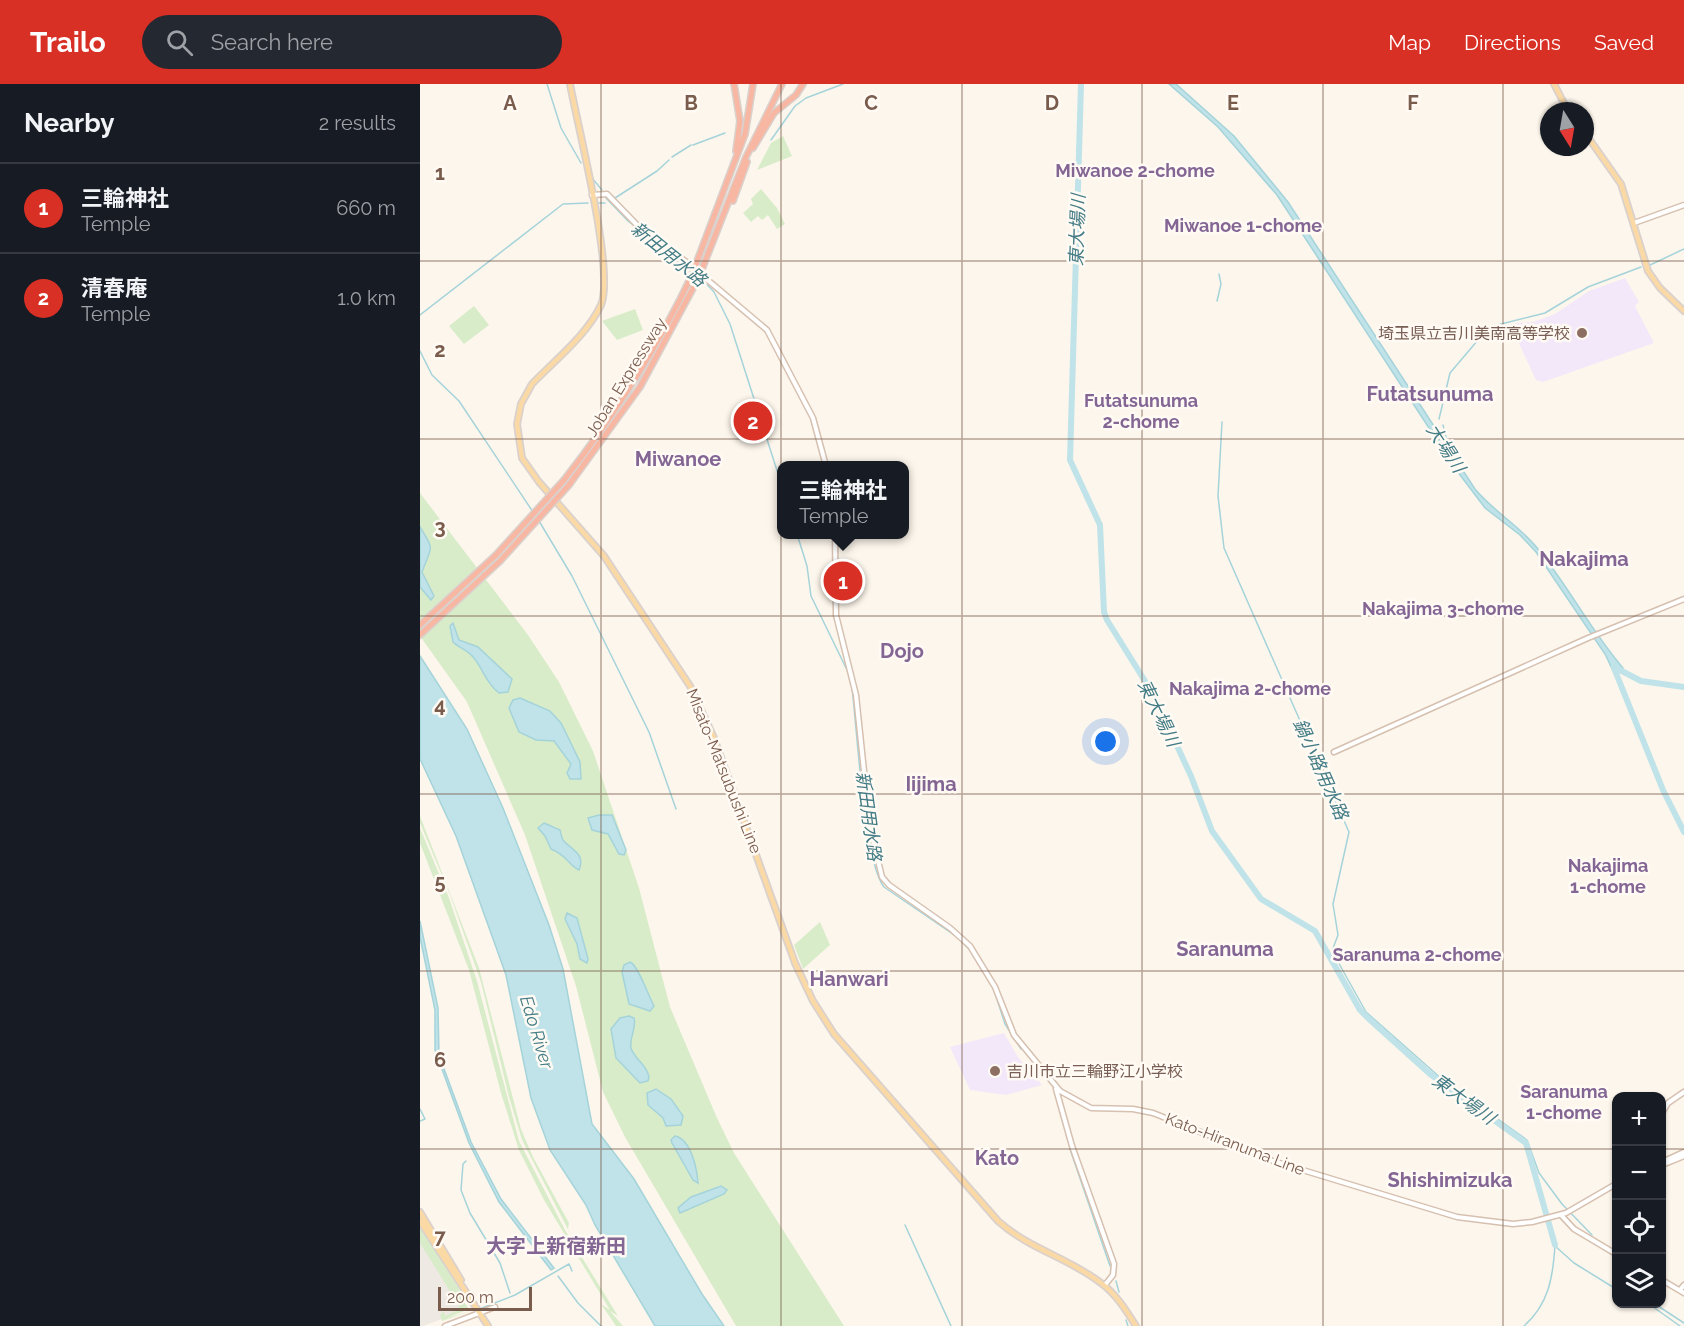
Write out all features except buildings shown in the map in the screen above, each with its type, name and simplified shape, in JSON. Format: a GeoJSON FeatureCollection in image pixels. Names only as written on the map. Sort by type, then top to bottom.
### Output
{"type":"FeatureCollection","features":[{"type":"Feature","properties":{"kind":"highway"},"geometry":{"type":"LineString","coordinates":[[729,179],[740,133],[734,84]]}},
{"type":"Feature","properties":{"kind":"highway","name":"Joban Expressway"},"geometry":{"type":"LineString","coordinates":[[420,625],[496,555],[537,512],[589,449],[645,372],[693,273],[729,179],[747,125],[753,84]]}},
{"type":"Feature","properties":{"kind":"highway","name":"Joban Expressway"},"geometry":{"type":"LineString","coordinates":[[420,635],[500,561],[542,516],[594,454],[699,278],[752,144],[782,84]]}},
{"type":"Feature","properties":{"kind":"highway"},"geometry":{"type":"LineString","coordinates":[[725,212],[732,205],[760,135],[774,113],[796,94],[803,84]]}},
{"type":"Feature","properties":{"kind":"main road","name":"Misato-Matsubushi Line"},"geometry":{"type":"LineString","coordinates":[[570,84],[605,269],[605,291],[591,321],[532,384],[525,396],[517,424],[517,439],[522,458],[539,482],[604,556],[690,686],[714,738],[797,969],[834,1034],[998,1221],[1028,1244],[1085,1272],[1105,1285],[1121,1303],[1136,1326]]}},
{"type":"Feature","properties":{"kind":"main road"},"geometry":{"type":"LineString","coordinates":[[1554,84],[1563,102]]}},
{"type":"Feature","properties":{"kind":"main road"},"geometry":{"type":"LineString","coordinates":[[1594,145],[1615,174],[1627,200],[1648,271],[1660,288],[1684,311]]}},
{"type":"Feature","properties":{"kind":"main road"},"geometry":{"type":"LineString","coordinates":[[420,1212],[488,1326]]}},
{"type":"Feature","properties":{"kind":"main road"},"geometry":{"type":"LineString","coordinates":[[420,1221],[480,1313]]}},
{"type":"Feature","properties":{"kind":"street"},"geometry":{"type":"LineString","coordinates":[[591,195],[607,194],[638,226],[686,261],[767,330],[813,418],[825,461]]}},
{"type":"Feature","properties":{"kind":"street"},"geometry":{"type":"LineString","coordinates":[[1634,223],[1684,205]]}},
{"type":"Feature","properties":{"kind":"street"},"geometry":{"type":"LineString","coordinates":[[835,539],[836,615],[856,695],[870,828],[879,872],[889,885],[950,928],[970,946],[995,987],[1014,1035],[1055,1087],[1068,1133],[1114,1264],[1113,1275],[1105,1285]]}},
{"type":"Feature","properties":{"kind":"street"},"geometry":{"type":"LineString","coordinates":[[1334,752],[1590,637],[1684,599]]}},
{"type":"Feature","properties":{"kind":"street","name":"Kato-Hiranuma Line"},"geometry":{"type":"LineString","coordinates":[[1055,1087],[1086,1106],[1153,1113],[1273,1161],[1442,1214],[1513,1224],[1532,1222],[1561,1215],[1612,1187]]}},
{"type":"Feature","properties":{"kind":"street"},"geometry":{"type":"LineString","coordinates":[[1666,1106],[1684,1092]]}},
{"type":"Feature","properties":{"kind":"street"},"geometry":{"type":"LineString","coordinates":[[1666,1162],[1684,1154]]}},
{"type":"Feature","properties":{"kind":"street"},"geometry":{"type":"LineString","coordinates":[[1561,1215],[1574,1229],[1612,1251]]}},
{"type":"Feature","properties":{"kind":"street"},"geometry":{"type":"LineString","coordinates":[[1666,1282],[1682,1291],[1684,1285]]}},
{"type":"Feature","properties":{"kind":"street"},"geometry":{"type":"LineString","coordinates":[[445,1326],[495,1308]]}},
{"type":"Feature","properties":{"kind":"shaded area","name":"埼玉県立吉川美南高等学校"},"geometry":{"type":"Polygon","coordinates":[[[1625,278],[1639,302],[1635,306],[1654,343],[1543,382],[1536,380],[1510,324],[1533,322],[1555,314],[1589,291],[1625,278]]]}},
{"type":"Feature","properties":{"kind":"shaded area","name":"吉川市立三輪野江小学校"},"geometry":{"type":"Polygon","coordinates":[[[1004,1033],[1018,1057],[1042,1085],[1006,1095],[970,1090],[950,1047],[1004,1033]]]}},
{"type":"Feature","properties":{"kind":"shaded area"},"geometry":{"type":"Polygon","coordinates":[[[420,1234],[467,1310],[423,1326],[420,1326],[420,1234]]]}},
{"type":"Feature","properties":{"kind":"green space"},"geometry":{"type":"Polygon","coordinates":[[[783,136],[792,156],[757,170],[771,143],[783,136]]]}},
{"type":"Feature","properties":{"kind":"green space"},"geometry":{"type":"Polygon","coordinates":[[[761,189],[777,208],[785,224],[777,229],[768,215],[762,220],[758,216],[751,222],[743,213],[753,204],[751,199],[761,189]]]}},
{"type":"Feature","properties":{"kind":"green space"},"geometry":{"type":"Polygon","coordinates":[[[474,306],[489,325],[464,344],[449,326],[474,306]]]}},
{"type":"Feature","properties":{"kind":"green space"},"geometry":{"type":"Polygon","coordinates":[[[635,309],[643,330],[617,340],[602,321],[635,309]]]}},
{"type":"Feature","properties":{"kind":"green space"},"geometry":{"type":"Polygon","coordinates":[[[420,493],[528,635],[559,682],[593,751],[639,888],[670,1007],[717,1118],[734,1153],[844,1326],[736,1326],[625,1137],[603,1092],[576,986],[525,835],[467,702],[420,636],[420,493]]]}},
{"type":"Feature","properties":{"kind":"green space"},"geometry":{"type":"Polygon","coordinates":[[[420,816],[479,968],[521,1129],[533,1157],[569,1223],[568,1229],[576,1245],[522,1140],[481,982],[449,892],[420,823],[420,816]]]}},
{"type":"Feature","properties":{"kind":"green space"},"geometry":{"type":"Polygon","coordinates":[[[420,828],[449,898],[477,981],[519,1141],[565,1230],[618,1316],[610,1311],[623,1326],[616,1326],[601,1304],[610,1310],[544,1200],[519,1150],[501,1093],[469,970],[420,843],[420,828]]]}},
{"type":"Feature","properties":{"kind":"green space"},"geometry":{"type":"Polygon","coordinates":[[[820,922],[830,945],[803,969],[794,945],[820,922]]]}},
{"type":"Feature","properties":{"kind":"green space"},"geometry":{"type":"Polygon","coordinates":[[[420,1226],[466,1300],[464,1302],[469,1309],[447,1318],[471,1311],[442,1321],[440,1315],[444,1311],[445,1316],[458,1310],[459,1306],[420,1243],[420,1226]]]}},
{"type":"Feature","properties":{"kind":"water"},"geometry":{"type":"Polygon","coordinates":[[[1169,84],[1176,84],[1234,136],[1288,202],[1475,489],[1538,549],[1623,668],[1615,675],[1605,654],[1536,552],[1520,535],[1485,508],[1457,471],[1277,195],[1218,127],[1169,84]]]}},
{"type":"Feature","properties":{"kind":"water"},"geometry":{"type":"Polygon","coordinates":[[[420,527],[430,545],[430,552],[422,572],[434,596],[431,600],[420,587],[420,527]]]}},
{"type":"Feature","properties":{"kind":"water"},"geometry":{"type":"Polygon","coordinates":[[[453,623],[459,640],[478,647],[512,679],[508,692],[499,693],[494,689],[471,655],[453,642],[450,626],[453,623]]]}},
{"type":"Feature","properties":{"kind":"water","name":"Edo River"},"geometry":{"type":"Polygon","coordinates":[[[420,656],[467,729],[503,808],[549,925],[563,969],[592,1124],[634,1179],[702,1294],[724,1326],[655,1326],[595,1225],[586,1205],[550,1150],[531,1098],[506,975],[456,836],[420,759],[420,656]]]}},
{"type":"Feature","properties":{"kind":"water"},"geometry":{"type":"Polygon","coordinates":[[[520,698],[550,711],[561,723],[580,762],[581,779],[570,779],[567,773],[571,764],[554,741],[536,740],[519,732],[509,708],[513,700],[520,698]]]}},
{"type":"Feature","properties":{"kind":"water"},"geometry":{"type":"Polygon","coordinates":[[[612,815],[626,850],[624,855],[619,854],[608,834],[592,830],[588,818],[612,815]]]}},
{"type":"Feature","properties":{"kind":"water"},"geometry":{"type":"Polygon","coordinates":[[[544,823],[560,830],[563,840],[577,852],[581,860],[579,870],[561,854],[551,849],[538,828],[544,823]]]}},
{"type":"Feature","properties":{"kind":"water"},"geometry":{"type":"Polygon","coordinates":[[[567,913],[577,918],[588,959],[587,963],[580,959],[577,944],[565,919],[567,913]]]}},
{"type":"Feature","properties":{"kind":"water"},"geometry":{"type":"Polygon","coordinates":[[[420,921],[438,1008],[439,1055],[471,1142],[501,1199],[554,1268],[551,1270],[499,1202],[469,1143],[435,1050],[435,1010],[420,937],[420,921]]]}},
{"type":"Feature","properties":{"kind":"water"},"geometry":{"type":"Polygon","coordinates":[[[630,962],[640,974],[654,1006],[650,1011],[629,1004],[622,972],[624,965],[630,962]]]}},
{"type":"Feature","properties":{"kind":"water"},"geometry":{"type":"Polygon","coordinates":[[[629,1016],[634,1018],[635,1022],[631,1048],[649,1077],[648,1081],[640,1083],[616,1058],[611,1029],[620,1018],[629,1016]]]}},
{"type":"Feature","properties":{"kind":"water"},"geometry":{"type":"Polygon","coordinates":[[[656,1089],[671,1099],[683,1116],[681,1125],[666,1126],[663,1118],[648,1105],[647,1093],[656,1089]]]}},
{"type":"Feature","properties":{"kind":"water"},"geometry":{"type":"Polygon","coordinates":[[[675,1136],[681,1138],[689,1148],[695,1163],[698,1183],[693,1180],[672,1143],[671,1140],[675,1136]]]}},
{"type":"Feature","properties":{"kind":"water"},"geometry":{"type":"Polygon","coordinates":[[[721,1186],[727,1190],[724,1194],[680,1213],[678,1208],[691,1197],[721,1186]]]}},
{"type":"Feature","properties":{"kind":"waterway","name":"新田用水路"},"geometry":{"type":"LineString","coordinates":[[547,84],[561,128],[581,163]]}},
{"type":"Feature","properties":{"kind":"waterway"},"geometry":{"type":"LineString","coordinates":[[771,140],[795,106],[806,98],[843,84]]}},
{"type":"Feature","properties":{"kind":"waterway","name":"東大場川"},"geometry":{"type":"LineString","coordinates":[[1081,84],[1070,460],[1100,525],[1104,612],[1107,620],[1153,694],[1191,776],[1212,831],[1261,899],[1315,931],[1360,1010],[1369,1019],[1430,1074],[1526,1143],[1555,1245]]}},
{"type":"Feature","properties":{"kind":"waterway"},"geometry":{"type":"LineString","coordinates":[[693,145],[725,133]]}},
{"type":"Feature","properties":{"kind":"waterway"},"geometry":{"type":"LineString","coordinates":[[672,157],[691,145]]}},
{"type":"Feature","properties":{"kind":"waterway"},"geometry":{"type":"LineString","coordinates":[[615,198],[657,171],[669,160]]}},
{"type":"Feature","properties":{"kind":"waterway","name":"新田用水路"},"geometry":{"type":"LineString","coordinates":[[592,178],[602,190]]}},
{"type":"Feature","properties":{"kind":"waterway","name":"新田用水路"},"geometry":{"type":"LineString","coordinates":[[606,198],[628,221],[691,269]]}},
{"type":"Feature","properties":{"kind":"waterway"},"geometry":{"type":"LineString","coordinates":[[420,315],[563,204],[588,203]]}},
{"type":"Feature","properties":{"kind":"waterway"},"geometry":{"type":"LineString","coordinates":[[598,203],[605,203]]}},
{"type":"Feature","properties":{"kind":"waterway"},"geometry":{"type":"LineString","coordinates":[[1650,265],[1684,249]]}},
{"type":"Feature","properties":{"kind":"waterway"},"geometry":{"type":"LineString","coordinates":[[1439,419],[1450,373],[1489,327],[1545,313],[1588,287],[1641,267]]}},
{"type":"Feature","properties":{"kind":"waterway","name":"鍋小路用水路"},"geometry":{"type":"LineString","coordinates":[[1217,301],[1221,284],[1219,274]]}},
{"type":"Feature","properties":{"kind":"waterway","name":"新田用水路"},"geometry":{"type":"LineString","coordinates":[[701,278],[714,292],[730,324],[777,470]]}},
{"type":"Feature","properties":{"kind":"waterway"},"geometry":{"type":"LineString","coordinates":[[420,351],[432,375],[459,401],[533,512]]}},
{"type":"Feature","properties":{"kind":"waterway","name":"鍋小路用水路"},"geometry":{"type":"LineString","coordinates":[[1222,422],[1218,496],[1224,548],[1349,832],[1333,904],[1338,935],[1332,951],[1366,1012],[1443,1080],[1527,1140],[1539,1173],[1562,1204],[1592,1235]]}},
{"type":"Feature","properties":{"kind":"waterway"},"geometry":{"type":"LineString","coordinates":[[1443,425],[1446,437]]}},
{"type":"Feature","properties":{"kind":"waterway"},"geometry":{"type":"LineString","coordinates":[[539,521],[572,576],[649,732],[676,809]]}},
{"type":"Feature","properties":{"kind":"waterway","name":"新田用水路"},"geometry":{"type":"LineString","coordinates":[[799,539],[807,566],[811,596],[848,672],[852,688],[866,824],[877,873],[884,887],[960,939]]}},
{"type":"Feature","properties":{"kind":"waterway"},"geometry":{"type":"LineString","coordinates":[[1614,667],[1641,681],[1684,687]]}},
{"type":"Feature","properties":{"kind":"waterway","name":"大場川"},"geometry":{"type":"LineString","coordinates":[[1614,668],[1663,790],[1684,832]]}},
{"type":"Feature","properties":{"kind":"waterway","name":"新田用水路"},"geometry":{"type":"LineString","coordinates":[[965,945],[972,952]]}},
{"type":"Feature","properties":{"kind":"waterway","name":"新田用水路"},"geometry":{"type":"LineString","coordinates":[[994,990],[1005,1024],[1021,1049]]}},
{"type":"Feature","properties":{"kind":"waterway"},"geometry":{"type":"LineString","coordinates":[[420,1109],[425,1119],[420,1121]]}},
{"type":"Feature","properties":{"kind":"waterway","name":"新田用水路"},"geometry":{"type":"LineString","coordinates":[[1070,1149],[1110,1266]]}},
{"type":"Feature","properties":{"kind":"waterway"},"geometry":{"type":"LineString","coordinates":[[466,1161],[463,1164],[461,1190],[470,1213],[500,1263],[510,1293]]}},
{"type":"Feature","properties":{"kind":"waterway"},"geometry":{"type":"LineString","coordinates":[[905,1225],[951,1326]]}},
{"type":"Feature","properties":{"kind":"waterway"},"geometry":{"type":"LineString","coordinates":[[596,1250],[606,1240]]}},
{"type":"Feature","properties":{"kind":"waterway"},"geometry":{"type":"LineString","coordinates":[[1524,1326],[1539,1309],[1548,1289],[1555,1245]]}},
{"type":"Feature","properties":{"kind":"waterway"},"geometry":{"type":"LineString","coordinates":[[1555,1246],[1574,1263],[1612,1287]]}},
{"type":"Feature","properties":{"kind":"waterway"},"geometry":{"type":"LineString","coordinates":[[482,1308],[515,1295],[569,1264],[572,1271]]}},
{"type":"Feature","properties":{"kind":"waterway"},"geometry":{"type":"LineString","coordinates":[[558,1276],[578,1303],[601,1326]]}},
{"type":"Feature","properties":{"kind":"waterway","name":"新田用水路"},"geometry":{"type":"LineString","coordinates":[[1116,1281],[1119,1292]]}},
{"type":"Feature","properties":{"kind":"waterway","name":"鍋小路用水路"},"geometry":{"type":"LineString","coordinates":[[1655,1308],[1680,1326]]}},
{"type":"Feature","properties":{"kind":"waterway","name":"鍋小路用水路"},"geometry":{"type":"LineString","coordinates":[[1661,1308],[1684,1323]]}},
{"type":"Feature","properties":{"kind":"waterway","name":"新田用水路"},"geometry":{"type":"LineString","coordinates":[[1126,1320],[1128,1326]]}},
{"type":"Feature","properties":{"kind":"place","name":"埼玉県立吉川美南高等学校"},"geometry":{"type":"Point","coordinates":[1582,333]}},
{"type":"Feature","properties":{"kind":"place","name":"清春庵"},"geometry":{"type":"Point","coordinates":[753,421]}},
{"type":"Feature","properties":{"kind":"place","name":"三輪神社"},"geometry":{"type":"Point","coordinates":[843,581]}},
{"type":"Feature","properties":{"kind":"place","name":"吉川市立三輪野江小学校"},"geometry":{"type":"Point","coordinates":[995,1071]}},
{"type":"Feature","properties":{"kind":"district","name":"Miwanoe 2-chome"},"geometry":{"type":"Point","coordinates":[1135,170]}},
{"type":"Feature","properties":{"kind":"district","name":"Miwanoe 1-chome"},"geometry":{"type":"Point","coordinates":[1243,225]}},
{"type":"Feature","properties":{"kind":"district","name":"Futatsunuma"},"geometry":{"type":"Point","coordinates":[1430,394]}},
{"type":"Feature","properties":{"kind":"district","name":"Futatsunuma 2-chome"},"geometry":{"type":"Point","coordinates":[1141,410]}},
{"type":"Feature","properties":{"kind":"district","name":"Miwanoe"},"geometry":{"type":"Point","coordinates":[678,459]}},
{"type":"Feature","properties":{"kind":"district","name":"Nakajima"},"geometry":{"type":"Point","coordinates":[1584,559]}},
{"type":"Feature","properties":{"kind":"district","name":"Nakajima 3-chome"},"geometry":{"type":"Point","coordinates":[1443,608]}},
{"type":"Feature","properties":{"kind":"district","name":"Dojo"},"geometry":{"type":"Point","coordinates":[902,651]}},
{"type":"Feature","properties":{"kind":"district","name":"Nakajima 2-chome"},"geometry":{"type":"Point","coordinates":[1250,688]}},
{"type":"Feature","properties":{"kind":"district","name":"Iijima"},"geometry":{"type":"Point","coordinates":[931,784]}},
{"type":"Feature","properties":{"kind":"district","name":"Nakajima 1-chome"},"geometry":{"type":"Point","coordinates":[1608,875]}},
{"type":"Feature","properties":{"kind":"district","name":"Saranuma"},"geometry":{"type":"Point","coordinates":[1225,949]}},
{"type":"Feature","properties":{"kind":"district","name":"Saranuma 2-chome"},"geometry":{"type":"Point","coordinates":[1417,954]}},
{"type":"Feature","properties":{"kind":"district","name":"Hanwari"},"geometry":{"type":"Point","coordinates":[849,979]}},
{"type":"Feature","properties":{"kind":"district","name":"Saranuma 1-chome"},"geometry":{"type":"Point","coordinates":[1564,1101]}},
{"type":"Feature","properties":{"kind":"district","name":"Kato"},"geometry":{"type":"Point","coordinates":[997,1158]}},
{"type":"Feature","properties":{"kind":"district","name":"Shishimizuka"},"geometry":{"type":"Point","coordinates":[1450,1180]}},
{"type":"Feature","properties":{"kind":"district","name":"大字上新宿新田"},"geometry":{"type":"Point","coordinates":[556,1246]}}]}
